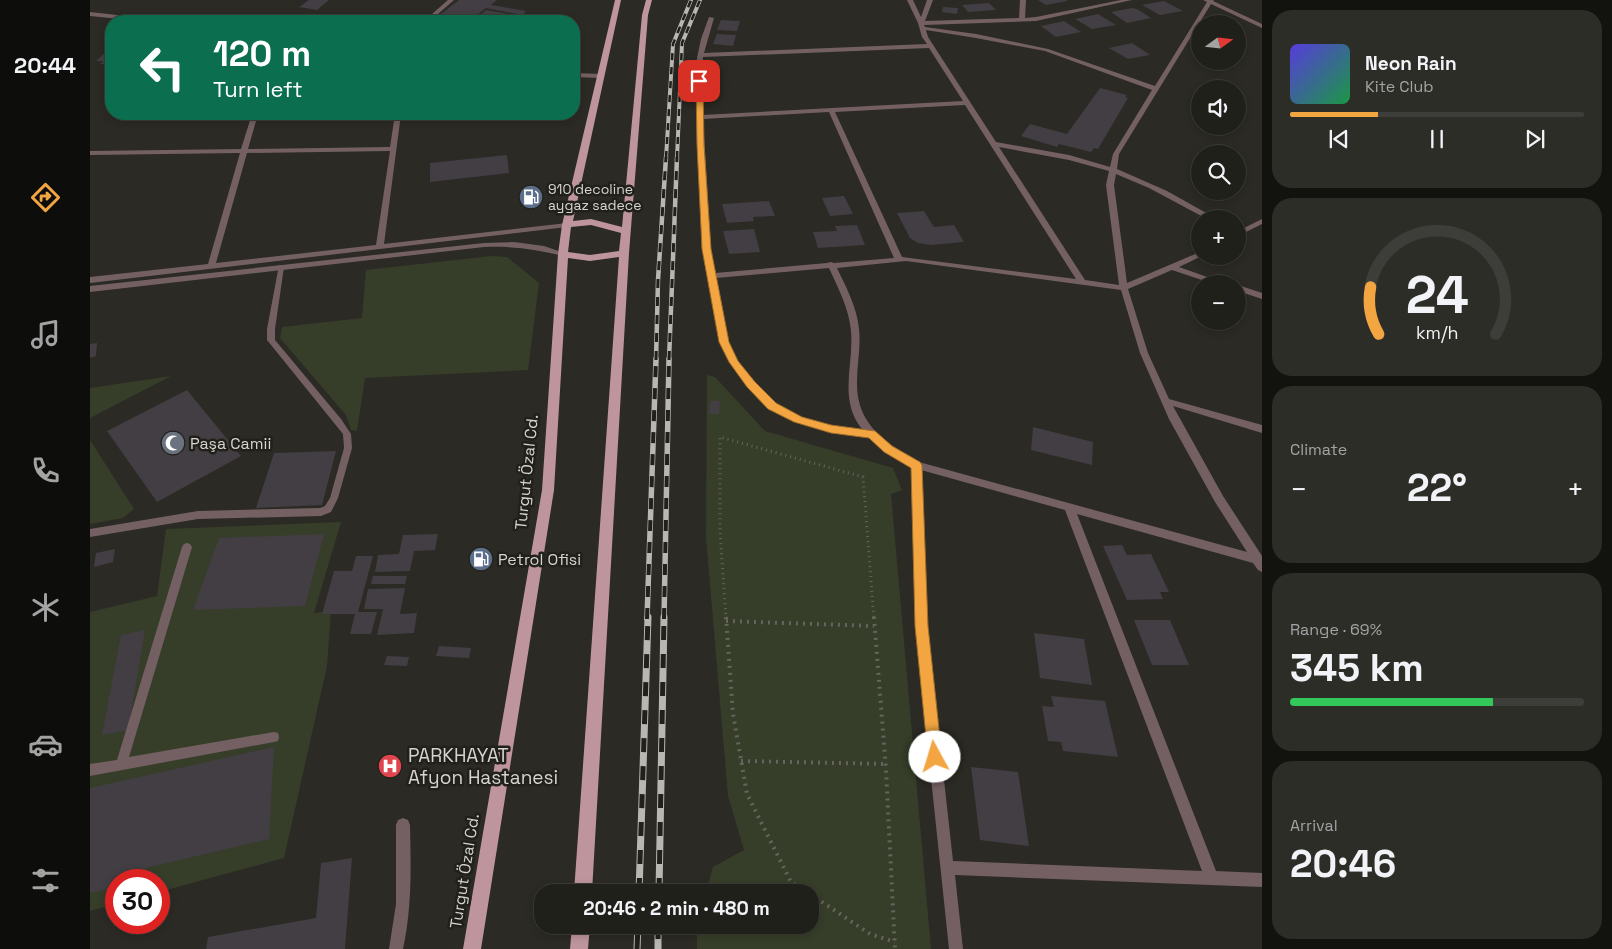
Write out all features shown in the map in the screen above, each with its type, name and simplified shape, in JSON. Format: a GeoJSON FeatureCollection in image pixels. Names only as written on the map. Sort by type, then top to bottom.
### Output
{"type":"FeatureCollection","features":[{"type":"Feature","properties":{"kind":"main road","name":"Turgut Özal Cd."},"geometry":{"type":"LineString","coordinates":[[472,949],[548,490],[563,254],[567,225],[618,0]]}},
{"type":"Feature","properties":{"kind":"main road"},"geometry":{"type":"LineString","coordinates":[[584,884],[624,253],[645,15],[649,0]]}},
{"type":"Feature","properties":{"kind":"main road"},"geometry":{"type":"LineString","coordinates":[[567,225],[591,222],[626,231]]}},
{"type":"Feature","properties":{"kind":"main road"},"geometry":{"type":"LineString","coordinates":[[563,254],[590,258],[624,253]]}},
{"type":"Feature","properties":{"kind":"main road"},"geometry":{"type":"LineString","coordinates":[[579,949],[580,934]]}},
{"type":"Feature","properties":{"kind":"street"},"geometry":{"type":"LineString","coordinates":[[434,15],[451,0]]}},
{"type":"Feature","properties":{"kind":"street"},"geometry":{"type":"LineString","coordinates":[[910,0],[922,25],[925,37],[1082,282]]}},
{"type":"Feature","properties":{"kind":"street"},"geometry":{"type":"LineString","coordinates":[[922,25],[930,0]]}},
{"type":"Feature","properties":{"kind":"street"},"geometry":{"type":"LineString","coordinates":[[1022,19],[1023,0]]}},
{"type":"Feature","properties":{"kind":"street"},"geometry":{"type":"LineString","coordinates":[[922,25],[1036,19],[1128,0]]}},
{"type":"Feature","properties":{"kind":"street"},"geometry":{"type":"LineString","coordinates":[[1210,1],[1262,21]]}},
{"type":"Feature","properties":{"kind":"street"},"geometry":{"type":"LineString","coordinates":[[1210,1],[1262,26]]}},
{"type":"Feature","properties":{"kind":"street"},"geometry":{"type":"LineString","coordinates":[[1210,1],[1116,154],[1110,185],[1124,288],[1144,353],[1166,401],[1219,499],[1260,563]]}},
{"type":"Feature","properties":{"kind":"street"},"geometry":{"type":"LineString","coordinates":[[90,14],[105,16]]}},
{"type":"Feature","properties":{"kind":"street"},"geometry":{"type":"LineString","coordinates":[[711,18],[699,63],[700,117],[707,249],[724,342],[734,362],[751,384],[772,406],[798,420],[831,429],[872,434]]}},
{"type":"Feature","properties":{"kind":"street"},"geometry":{"type":"LineString","coordinates":[[922,25],[1046,50],[1156,89]]}},
{"type":"Feature","properties":{"kind":"street"},"geometry":{"type":"LineString","coordinates":[[701,55],[931,46]]}},
{"type":"Feature","properties":{"kind":"street"},"geometry":{"type":"LineString","coordinates":[[580,75],[601,76]]}},
{"type":"Feature","properties":{"kind":"street"},"geometry":{"type":"LineString","coordinates":[[700,117],[967,103]]}},
{"type":"Feature","properties":{"kind":"street"},"geometry":{"type":"LineString","coordinates":[[832,110],[899,260]]}},
{"type":"Feature","properties":{"kind":"street"},"geometry":{"type":"LineString","coordinates":[[211,266],[253,120]]}},
{"type":"Feature","properties":{"kind":"street"},"geometry":{"type":"LineString","coordinates":[[380,247],[397,120]]}},
{"type":"Feature","properties":{"kind":"street"},"geometry":{"type":"LineString","coordinates":[[994,144],[1057,155],[1113,170],[1160,190],[1197,210]]}},
{"type":"Feature","properties":{"kind":"street"},"geometry":{"type":"LineString","coordinates":[[90,153],[245,152],[393,148]]}},
{"type":"Feature","properties":{"kind":"street"},"geometry":{"type":"LineString","coordinates":[[1246,229],[1262,221]]}},
{"type":"Feature","properties":{"kind":"street"},"geometry":{"type":"LineString","coordinates":[[90,280],[567,225]]}},
{"type":"Feature","properties":{"kind":"street"},"geometry":{"type":"LineString","coordinates":[[90,289],[484,245],[548,248],[563,254]]}},
{"type":"Feature","properties":{"kind":"street"},"geometry":{"type":"LineString","coordinates":[[712,276],[831,264],[899,260],[1124,288],[1191,258]]}},
{"type":"Feature","properties":{"kind":"street"},"geometry":{"type":"LineString","coordinates":[[831,264],[845,297],[855,328],[852,384],[854,408],[865,428],[888,449],[916,465],[1069,507],[1260,563]]}},
{"type":"Feature","properties":{"kind":"street"},"geometry":{"type":"LineString","coordinates":[[1172,267],[1196,275]]}},
{"type":"Feature","properties":{"kind":"street"},"geometry":{"type":"LineString","coordinates":[[1246,291],[1262,296]]}},
{"type":"Feature","properties":{"kind":"street"},"geometry":{"type":"LineString","coordinates":[[1166,401],[1262,429]]}},
{"type":"Feature","properties":{"kind":"street"},"geometry":{"type":"LineString","coordinates":[[916,465],[921,626],[956,949]]}},
{"type":"Feature","properties":{"kind":"street"},"geometry":{"type":"LineString","coordinates":[[1069,507],[1212,878]]}},
{"type":"Feature","properties":{"kind":"street"},"geometry":{"type":"LineString","coordinates":[[396,949],[399,938],[404,868],[403,825]]}},
{"type":"Feature","properties":{"kind":"street"},"geometry":{"type":"LineString","coordinates":[[947,868],[1262,880]]}},
{"type":"Feature","properties":{"kind":"lane"},"geometry":{"type":"LineString","coordinates":[[90,533],[198,516],[299,514],[321,512],[328,509],[334,498],[348,448],[347,434],[271,340],[271,329],[281,268]]}},
{"type":"Feature","properties":{"kind":"lane"},"geometry":{"type":"LineString","coordinates":[[122,763],[187,547]]}},
{"type":"Feature","properties":{"kind":"lane"},"geometry":{"type":"LineString","coordinates":[[90,770],[274,737]]}},
{"type":"Feature","properties":{"kind":"path"},"geometry":{"type":"LineString","coordinates":[[794,884],[791,882],[746,794],[733,714],[726,621],[720,531],[720,437],[862,477],[885,764],[895,949]]}},
{"type":"Feature","properties":{"kind":"path"},"geometry":{"type":"LineString","coordinates":[[726,621],[874,626]]}},
{"type":"Feature","properties":{"kind":"path"},"geometry":{"type":"LineString","coordinates":[[741,761],[885,764]]}},
{"type":"Feature","properties":{"kind":"path"},"geometry":{"type":"LineString","coordinates":[[819,900],[870,934],[894,942]]}},
{"type":"Feature","properties":{"kind":"green space"},"geometry":{"type":"Polygon","coordinates":[[[492,256],[507,257],[539,283],[528,370],[365,378],[357,431],[351,430],[346,415],[280,338],[282,327],[362,318],[366,270],[492,256]]]}},
{"type":"Feature","properties":{"kind":"green space"},"geometry":{"type":"Polygon","coordinates":[[[707,375],[715,377],[765,431],[893,468],[902,490],[891,494],[931,949],[697,949],[697,934],[819,934],[819,884],[708,884],[713,867],[744,850],[728,796],[706,537],[707,375]]]}},
{"type":"Feature","properties":{"kind":"green space"},"geometry":{"type":"Polygon","coordinates":[[[171,376],[92,417],[90,419],[90,388],[171,376]]]}},
{"type":"Feature","properties":{"kind":"green space"},"geometry":{"type":"Polygon","coordinates":[[[90,440],[134,509],[123,518],[90,524],[90,440]]]}},
{"type":"Feature","properties":{"kind":"green space"},"geometry":{"type":"Polygon","coordinates":[[[341,522],[314,613],[331,611],[327,666],[284,858],[170,889],[170,869],[105,869],[105,907],[90,911],[90,612],[157,596],[166,529],[341,522]]]}},
{"type":"Feature","properties":{"kind":"building"},"geometry":{"type":"Polygon","coordinates":[[[309,0],[329,0],[317,10],[299,7],[309,0]]]}},
{"type":"Feature","properties":{"kind":"building"},"geometry":{"type":"Polygon","coordinates":[[[459,0],[497,0],[491,5],[526,11],[522,15],[486,8],[477,15],[441,14],[459,0]]]}},
{"type":"Feature","properties":{"kind":"building"},"geometry":{"type":"Polygon","coordinates":[[[1038,0],[1067,0],[1067,1],[1046,5],[1038,0]]]}},
{"type":"Feature","properties":{"kind":"building"},"geometry":{"type":"Polygon","coordinates":[[[1164,1],[1183,11],[1160,15],[1142,5],[1164,1]]]}},
{"type":"Feature","properties":{"kind":"building"},"geometry":{"type":"Polygon","coordinates":[[[989,3],[996,10],[968,12],[962,5],[989,3]]]}},
{"type":"Feature","properties":{"kind":"building"},"geometry":{"type":"Polygon","coordinates":[[[943,7],[958,8],[957,14],[942,12],[943,7]]]}},
{"type":"Feature","properties":{"kind":"building"},"geometry":{"type":"Polygon","coordinates":[[[1132,8],[1151,18],[1127,23],[1111,12],[1132,8]]]}},
{"type":"Feature","properties":{"kind":"building"},"geometry":{"type":"Polygon","coordinates":[[[486,10],[517,15],[480,15],[486,10]]]}},
{"type":"Feature","properties":{"kind":"building"},"geometry":{"type":"Polygon","coordinates":[[[1098,14],[1116,25],[1092,29],[1075,19],[1098,14]]]}},
{"type":"Feature","properties":{"kind":"building"},"geometry":{"type":"Polygon","coordinates":[[[721,20],[740,21],[737,31],[717,30],[721,20]]]}},
{"type":"Feature","properties":{"kind":"building"},"geometry":{"type":"Polygon","coordinates":[[[1064,21],[1081,32],[1056,37],[1041,26],[1064,21]]]}},
{"type":"Feature","properties":{"kind":"building"},"geometry":{"type":"Polygon","coordinates":[[[717,34],[736,35],[733,46],[713,44],[717,34]]]}},
{"type":"Feature","properties":{"kind":"building"},"geometry":{"type":"Polygon","coordinates":[[[1132,43],[1150,55],[1128,59],[1109,48],[1132,43]]]}},
{"type":"Feature","properties":{"kind":"building"},"geometry":{"type":"Polygon","coordinates":[[[105,53],[105,64],[100,64],[103,61],[96,61],[105,53]]]}},
{"type":"Feature","properties":{"kind":"building"},"geometry":{"type":"Polygon","coordinates":[[[1100,88],[1127,95],[1125,97],[1128,98],[1098,149],[1094,148],[1091,152],[1059,144],[1057,147],[1021,136],[1030,124],[1067,134],[1100,88]]]}},
{"type":"Feature","properties":{"kind":"building"},"geometry":{"type":"Polygon","coordinates":[[[507,155],[509,173],[430,182],[430,163],[507,155]]]}},
{"type":"Feature","properties":{"kind":"building"},"geometry":{"type":"Polygon","coordinates":[[[844,196],[853,214],[830,216],[822,198],[844,196]]]}},
{"type":"Feature","properties":{"kind":"building"},"geometry":{"type":"Polygon","coordinates":[[[769,201],[775,216],[753,217],[754,221],[727,223],[722,204],[769,201]]]}},
{"type":"Feature","properties":{"kind":"building"},"geometry":{"type":"Polygon","coordinates":[[[924,211],[934,227],[954,225],[964,242],[931,245],[918,243],[910,238],[897,213],[924,211]]]}},
{"type":"Feature","properties":{"kind":"building"},"geometry":{"type":"Polygon","coordinates":[[[857,225],[865,245],[818,248],[813,232],[837,231],[835,226],[857,225]]]}},
{"type":"Feature","properties":{"kind":"building"},"geometry":{"type":"Polygon","coordinates":[[[754,229],[760,252],[729,254],[723,231],[754,229]]]}},
{"type":"Feature","properties":{"kind":"building"},"geometry":{"type":"Polygon","coordinates":[[[97,343],[96,356],[90,358],[90,344],[97,343]]]}},
{"type":"Feature","properties":{"kind":"building","name":"Paşa Camii"},"geometry":{"type":"Polygon","coordinates":[[[187,390],[241,456],[157,502],[107,431],[187,390]]]}},
{"type":"Feature","properties":{"kind":"building"},"geometry":{"type":"Polygon","coordinates":[[[710,401],[720,401],[719,414],[709,414],[710,401]]]}},
{"type":"Feature","properties":{"kind":"building"},"geometry":{"type":"Polygon","coordinates":[[[1033,427],[1093,442],[1092,465],[1031,450],[1033,427]]]}},
{"type":"Feature","properties":{"kind":"building"},"geometry":{"type":"Polygon","coordinates":[[[336,451],[322,505],[256,508],[274,453],[336,451]]]}},
{"type":"Feature","properties":{"kind":"building"},"geometry":{"type":"Polygon","coordinates":[[[324,534],[305,606],[193,610],[219,538],[324,534]]]}},
{"type":"Feature","properties":{"kind":"building"},"geometry":{"type":"Polygon","coordinates":[[[438,534],[435,550],[414,551],[410,571],[375,572],[378,555],[399,554],[403,535],[438,534]]]}},
{"type":"Feature","properties":{"kind":"building"},"geometry":{"type":"Polygon","coordinates":[[[1122,545],[1127,555],[1151,554],[1169,592],[1160,592],[1163,599],[1127,600],[1103,546],[1122,545]]]}},
{"type":"Feature","properties":{"kind":"building"},"geometry":{"type":"Polygon","coordinates":[[[115,549],[113,562],[94,567],[96,553],[115,549]]]}},
{"type":"Feature","properties":{"kind":"building"},"geometry":{"type":"Polygon","coordinates":[[[356,556],[373,556],[358,612],[377,612],[371,634],[350,634],[355,614],[322,614],[334,571],[352,571],[356,556]]]}},
{"type":"Feature","properties":{"kind":"building"},"geometry":{"type":"Polygon","coordinates":[[[373,576],[407,576],[405,584],[371,584],[373,576]]]}},
{"type":"Feature","properties":{"kind":"building"},"geometry":{"type":"Polygon","coordinates":[[[405,588],[400,614],[417,613],[414,633],[377,635],[383,609],[364,609],[368,589],[405,588]]]}},
{"type":"Feature","properties":{"kind":"building"},"geometry":{"type":"Polygon","coordinates":[[[1134,620],[1170,620],[1189,665],[1152,665],[1134,620]]]}},
{"type":"Feature","properties":{"kind":"building"},"geometry":{"type":"Polygon","coordinates":[[[145,630],[128,730],[102,735],[121,635],[145,630]]]}},
{"type":"Feature","properties":{"kind":"building"},"geometry":{"type":"Polygon","coordinates":[[[1034,633],[1084,639],[1092,685],[1040,678],[1034,633]]]}},
{"type":"Feature","properties":{"kind":"building"},"geometry":{"type":"Polygon","coordinates":[[[439,646],[471,648],[469,658],[436,656],[439,646]]]}},
{"type":"Feature","properties":{"kind":"building"},"geometry":{"type":"Polygon","coordinates":[[[387,656],[409,657],[407,666],[384,665],[387,656]]]}},
{"type":"Feature","properties":{"kind":"building"},"geometry":{"type":"Polygon","coordinates":[[[1051,696],[1105,701],[1118,757],[1063,751],[1061,742],[1048,741],[1042,706],[1054,707],[1051,696]]]}},
{"type":"Feature","properties":{"kind":"building"},"geometry":{"type":"Polygon","coordinates":[[[274,747],[269,839],[146,869],[105,869],[105,890],[90,893],[90,788],[274,747]]]}},
{"type":"Feature","properties":{"kind":"building"},"geometry":{"type":"Polygon","coordinates":[[[971,767],[1018,772],[1029,846],[980,840],[971,767]]]}},
{"type":"Feature","properties":{"kind":"building"},"geometry":{"type":"Polygon","coordinates":[[[352,858],[345,949],[206,949],[208,937],[316,918],[321,863],[352,858]]]}},
{"type":"Feature","properties":{"kind":"railway"},"geometry":{"type":"LineString","coordinates":[[666,158],[673,44],[691,0]]}},
{"type":"Feature","properties":{"kind":"railway"},"geometry":{"type":"LineString","coordinates":[[677,158],[682,43],[700,0]]}},
{"type":"Feature","properties":{"kind":"railway"},"geometry":{"type":"LineString","coordinates":[[656,360],[658,280],[666,157]]}},
{"type":"Feature","properties":{"kind":"railway"},"geometry":{"type":"LineString","coordinates":[[669,360],[677,157]]}},
{"type":"Feature","properties":{"kind":"railway"},"geometry":{"type":"LineString","coordinates":[[647,619],[656,359]]}},
{"type":"Feature","properties":{"kind":"railway"},"geometry":{"type":"LineString","coordinates":[[664,619],[669,359]]}},
{"type":"Feature","properties":{"kind":"railway"},"geometry":{"type":"LineString","coordinates":[[639,884],[648,617]]}},
{"type":"Feature","properties":{"kind":"railway"},"geometry":{"type":"LineString","coordinates":[[659,884],[664,617]]}},
{"type":"Feature","properties":{"kind":"railway"},"geometry":{"type":"LineString","coordinates":[[637,949],[638,934]]}},
{"type":"Feature","properties":{"kind":"railway"},"geometry":{"type":"LineString","coordinates":[[658,934],[658,949]]}},
{"type":"Feature","properties":{"kind":"place","name":"910 decoline aygaz sadece"},"geometry":{"type":"Point","coordinates":[531,197]}},
{"type":"Feature","properties":{"kind":"place","name":"Paşa Camii"},"geometry":{"type":"Point","coordinates":[173,443]}},
{"type":"Feature","properties":{"kind":"place","name":"Petrol Ofisi"},"geometry":{"type":"Point","coordinates":[481,559]}},
{"type":"Feature","properties":{"kind":"place","name":"PARKHAYAT Afyon Hastanesi"},"geometry":{"type":"Point","coordinates":[390,766]}},
{"type":"Feature","properties":{"kind":"route"},"geometry":{"type":"LineString","coordinates":[[699,81],[700,145],[707,249],[724,342],[734,362],[751,384],[772,406],[798,420],[831,429],[872,434],[888,449],[916,465],[921,626],[935,757]]}}]}
